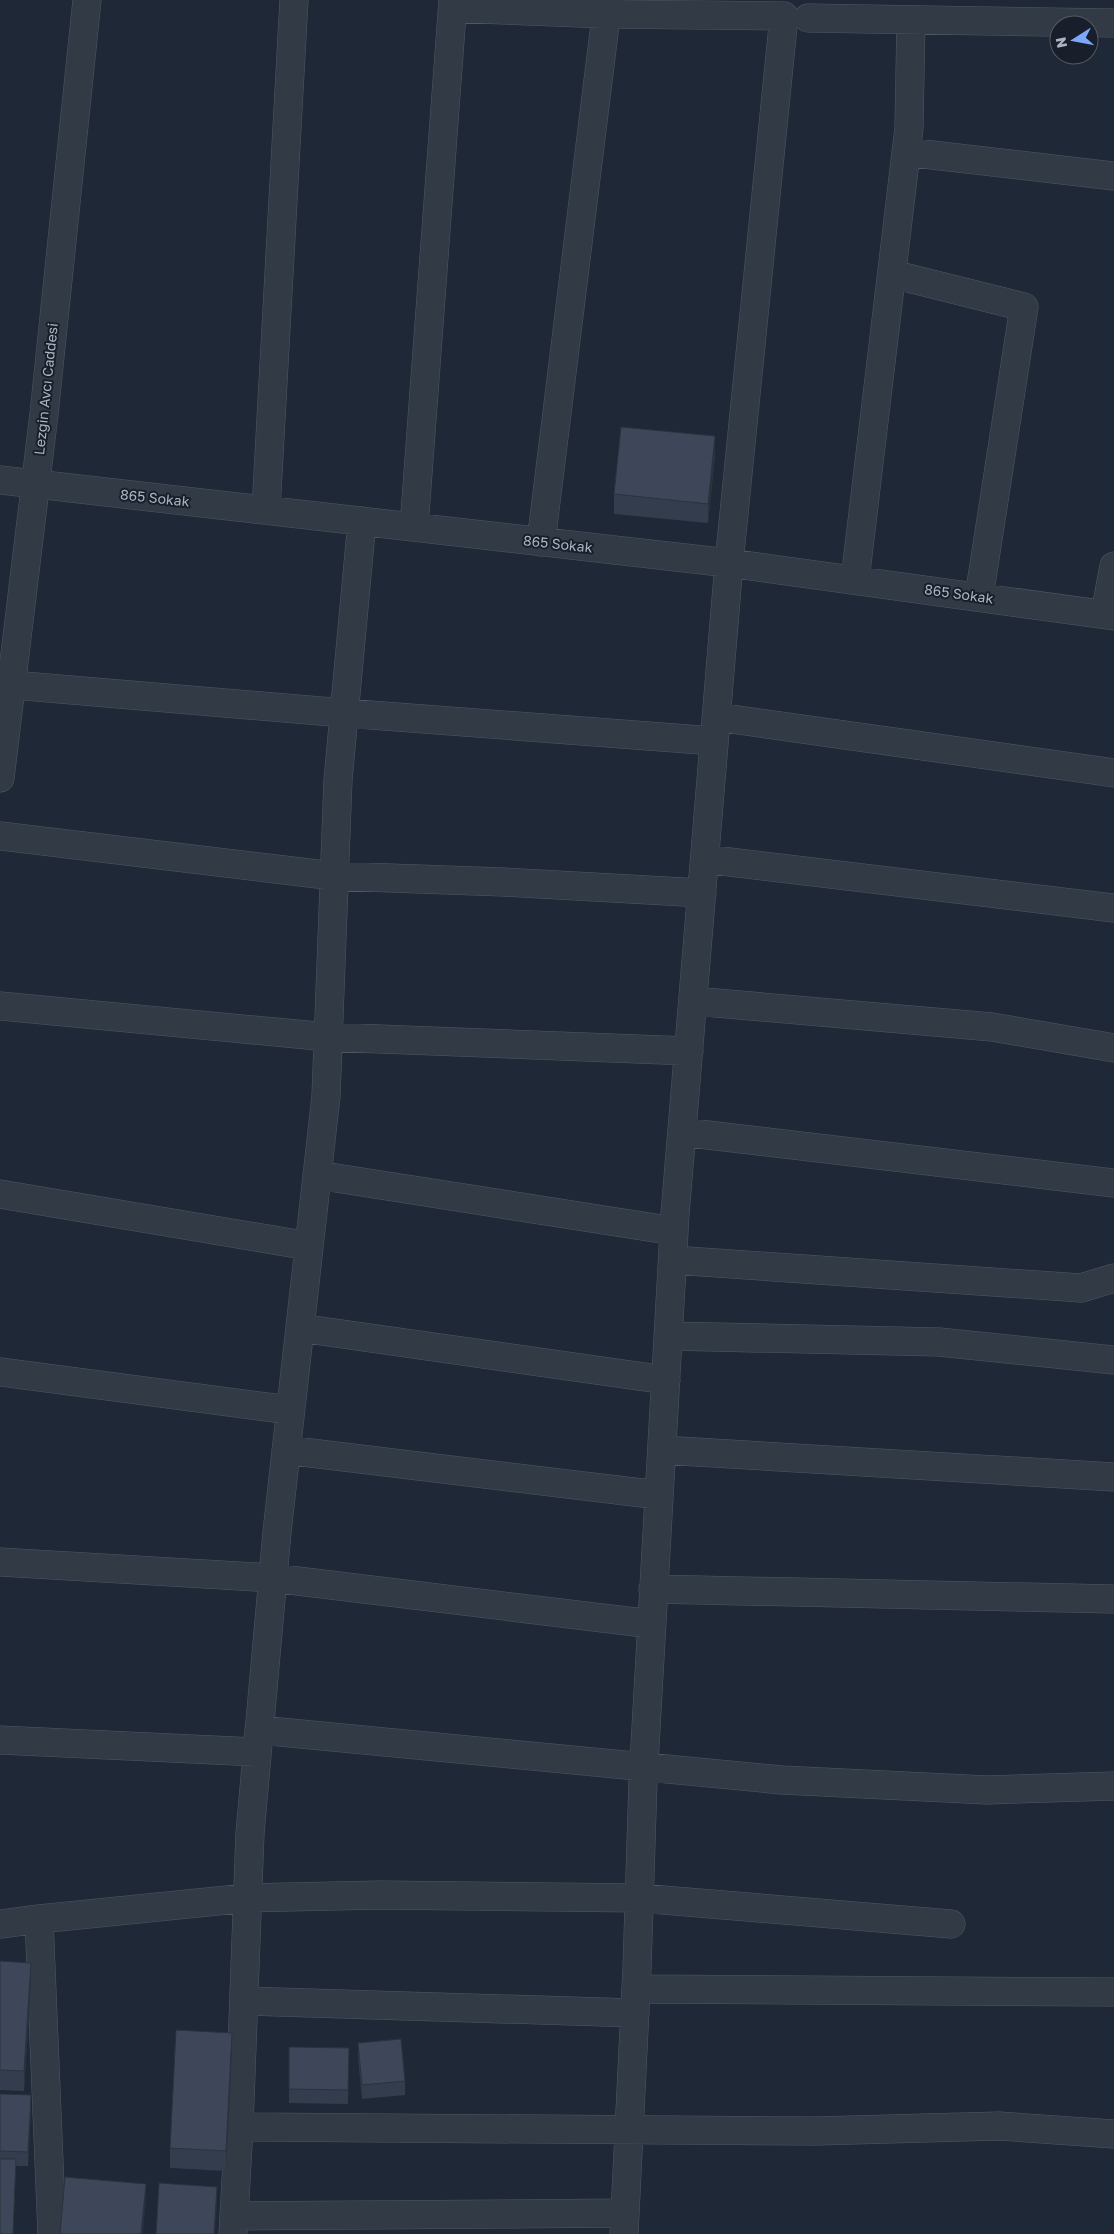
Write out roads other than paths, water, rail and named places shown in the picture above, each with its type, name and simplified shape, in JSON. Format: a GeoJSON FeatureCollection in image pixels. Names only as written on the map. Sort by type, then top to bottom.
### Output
{"type":"FeatureCollection","features":[{"type":"Feature","properties":{"kind":"street","name":"Lezgin Avcı Caddesi"},"geometry":{"type":"LineString","coordinates":[[0,778],[6,685],[36,484],[87,0]]}},
{"type":"Feature","properties":{"kind":"street"},"geometry":{"type":"LineString","coordinates":[[266,510],[294,0]]}},
{"type":"Feature","properties":{"kind":"street"},"geometry":{"type":"LineString","coordinates":[[414,527],[453,4],[800,11],[911,20],[1114,23]]}},
{"type":"Feature","properties":{"kind":"street"},"geometry":{"type":"LineString","coordinates":[[541,542],[607,7]]}},
{"type":"Feature","properties":{"kind":"street"},"geometry":{"type":"LineString","coordinates":[[362,521],[338,780],[326,1096],[290,1410],[250,1833],[240,2127],[233,2225],[625,2223],[636,2001],[643,1768],[674,1231],[688,1051],[729,563],[800,11]]}},
{"type":"Feature","properties":{"kind":"street"},"geometry":{"type":"LineString","coordinates":[[855,580],[909,128],[911,20]]}},
{"type":"Feature","properties":{"kind":"street"},"geometry":{"type":"LineString","coordinates":[[906,152],[1114,176]]}},
{"type":"Feature","properties":{"kind":"street"},"geometry":{"type":"LineString","coordinates":[[892,274],[1024,307],[979,597]]}},
{"type":"Feature","properties":{"kind":"street","name":"865 Sokak"},"geometry":{"type":"LineString","coordinates":[[0,480],[729,563],[1110,615]]}},
{"type":"Feature","properties":{"kind":"street"},"geometry":{"type":"LineString","coordinates":[[1110,615],[1114,566]]}},
{"type":"Feature","properties":{"kind":"street"},"geometry":{"type":"LineString","coordinates":[[6,685],[344,714],[715,729],[1114,773]]}},
{"type":"Feature","properties":{"kind":"street"},"geometry":{"type":"LineString","coordinates":[[0,836],[334,876],[503,882],[702,893]]}},
{"type":"Feature","properties":{"kind":"street"},"geometry":{"type":"LineString","coordinates":[[704,859],[1114,908]]}},
{"type":"Feature","properties":{"kind":"street"},"geometry":{"type":"LineString","coordinates":[[693,1001],[992,1027],[1114,1048]]}},
{"type":"Feature","properties":{"kind":"street"},"geometry":{"type":"LineString","coordinates":[[0,1006],[328,1037],[688,1051]]}},
{"type":"Feature","properties":{"kind":"street"},"geometry":{"type":"LineString","coordinates":[[682,1132],[1114,1183]]}},
{"type":"Feature","properties":{"kind":"street"},"geometry":{"type":"LineString","coordinates":[[317,1175],[674,1231]]}},
{"type":"Feature","properties":{"kind":"street"},"geometry":{"type":"LineString","coordinates":[[0,1194],[309,1246]]}},
{"type":"Feature","properties":{"kind":"street"},"geometry":{"type":"LineString","coordinates":[[673,1260],[1081,1288],[1114,1278]]}},
{"type":"Feature","properties":{"kind":"street"},"geometry":{"type":"LineString","coordinates":[[300,1328],[666,1380]]}},
{"type":"Feature","properties":{"kind":"street"},"geometry":{"type":"LineString","coordinates":[[668,1336],[939,1342],[1114,1360]]}},
{"type":"Feature","properties":{"kind":"street"},"geometry":{"type":"LineString","coordinates":[[0,1372],[290,1410]]}},
{"type":"Feature","properties":{"kind":"street"},"geometry":{"type":"LineString","coordinates":[[286,1450],[659,1495]]}},
{"type":"Feature","properties":{"kind":"street"},"geometry":{"type":"LineString","coordinates":[[662,1450],[1114,1477]]}},
{"type":"Feature","properties":{"kind":"street"},"geometry":{"type":"LineString","coordinates":[[0,1562],[273,1578],[652,1624]]}},
{"type":"Feature","properties":{"kind":"street"},"geometry":{"type":"LineString","coordinates":[[654,1589],[1114,1599]]}},
{"type":"Feature","properties":{"kind":"street"},"geometry":{"type":"LineString","coordinates":[[0,1740],[258,1741],[643,1768],[782,1780],[987,1790],[1114,1786]]}},
{"type":"Feature","properties":{"kind":"street"},"geometry":{"type":"LineString","coordinates":[[0,1924],[248,1898],[389,1895],[639,1898],[951,1924]]}},
{"type":"Feature","properties":{"kind":"street"},"geometry":{"type":"LineString","coordinates":[[40,1919],[52,2234]]}},
{"type":"Feature","properties":{"kind":"street"},"geometry":{"type":"LineString","coordinates":[[244,2001],[636,2001],[1114,1992]]}},
{"type":"Feature","properties":{"kind":"street"},"geometry":{"type":"LineString","coordinates":[[240,2127],[816,2131],[999,2126],[1114,2134]]}}]}
